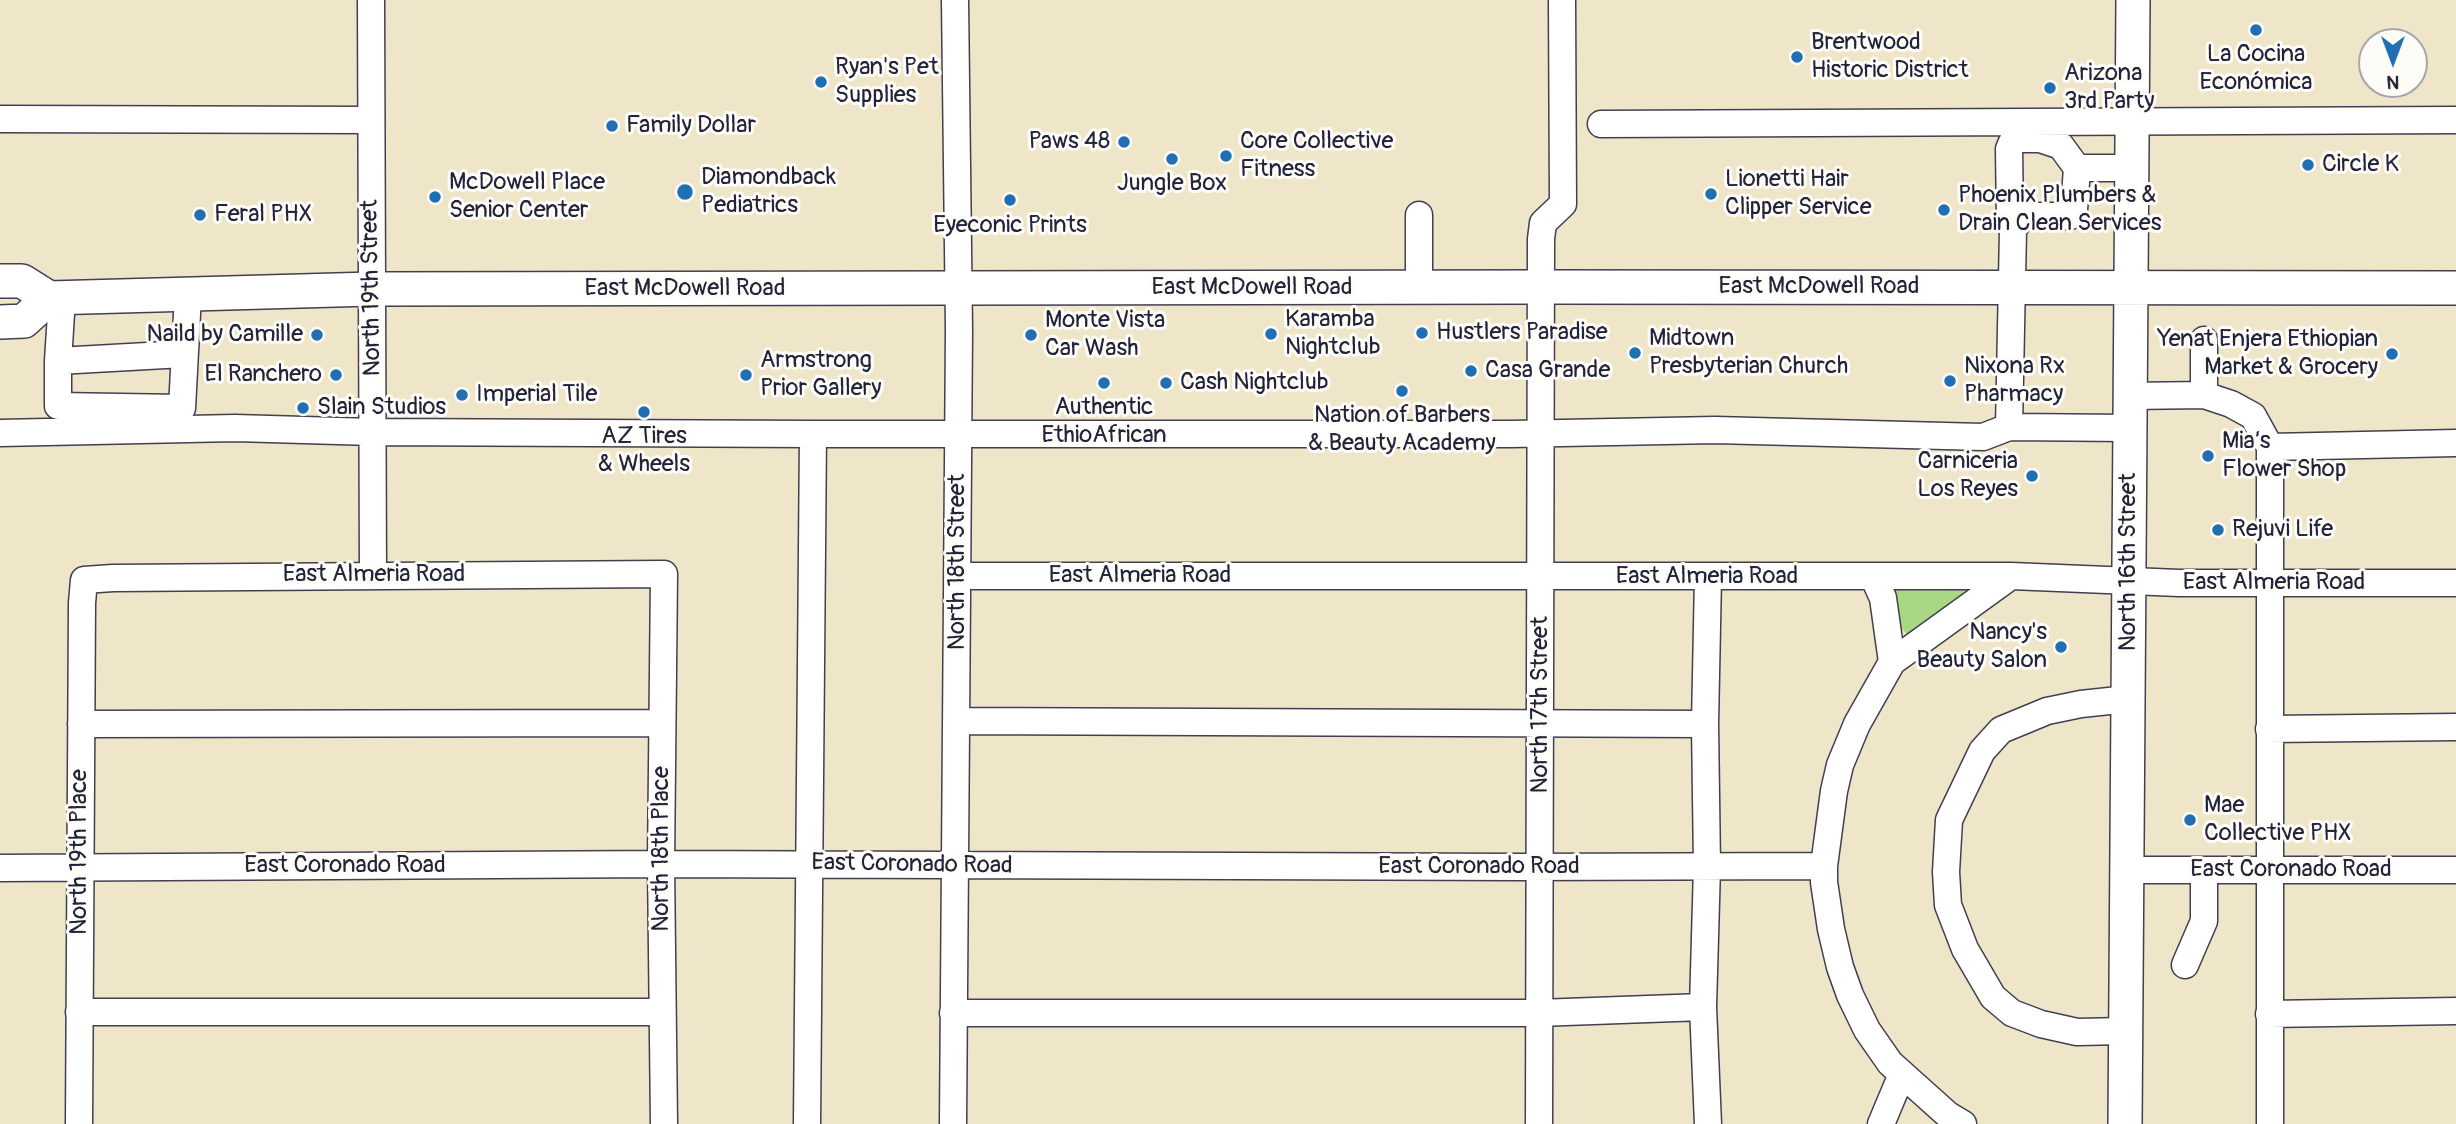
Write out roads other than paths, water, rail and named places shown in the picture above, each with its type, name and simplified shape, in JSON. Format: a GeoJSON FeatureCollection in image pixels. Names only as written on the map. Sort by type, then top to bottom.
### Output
{"type":"FeatureCollection","features":[{"type":"Feature","properties":{"kind":"main road","name":"North 16th Street"},"geometry":{"type":"LineString","coordinates":[[2125,1124],[2133,0]]}},
{"type":"Feature","properties":{"kind":"main road"},"geometry":{"type":"LineString","coordinates":[[0,281],[22,281],[56,298],[24,321],[0,322]]}},
{"type":"Feature","properties":{"kind":"main road","name":"East McDowell Road"},"geometry":{"type":"LineString","coordinates":[[56,298],[372,289],[2456,288]]}},
{"type":"Feature","properties":{"kind":"street","name":"North 19th Street"},"geometry":{"type":"LineString","coordinates":[[371,0],[373,575]]}},
{"type":"Feature","properties":{"kind":"street","name":"North 18th Street"},"geometry":{"type":"LineString","coordinates":[[953,1124],[958,721],[955,0]]}},
{"type":"Feature","properties":{"kind":"street","name":"North 17th Street"},"geometry":{"type":"LineString","coordinates":[[1539,1124],[1541,287],[1543,223],[1563,204],[1562,0]]}},
{"type":"Feature","properties":{"kind":"street"},"geometry":{"type":"LineString","coordinates":[[0,119],[371,120]]}},
{"type":"Feature","properties":{"kind":"street"},"geometry":{"type":"LineString","coordinates":[[1601,124],[2456,120]]}},
{"type":"Feature","properties":{"kind":"street"},"geometry":{"type":"LineString","coordinates":[[2009,427],[2013,230],[2008,193],[2009,149],[2017,139],[2040,139],[2061,146],[2077,168],[2074,210],[2070,216],[2026,216],[2020,219],[2013,230]]}},
{"type":"Feature","properties":{"kind":"street"},"geometry":{"type":"LineString","coordinates":[[2077,168],[2132,168]]}},
{"type":"Feature","properties":{"kind":"street"},"geometry":{"type":"LineString","coordinates":[[1419,215],[1419,288]]}},
{"type":"Feature","properties":{"kind":"street"},"geometry":{"type":"LineString","coordinates":[[181,419],[188,295]]}},
{"type":"Feature","properties":{"kind":"street"},"geometry":{"type":"LineString","coordinates":[[56,298],[58,406],[181,419],[235,428],[373,432],[813,434],[1541,433],[1715,430],[1983,437],[2009,427],[2129,412],[2204,395],[2231,404],[2253,416],[2270,447],[2270,1124]]}},
{"type":"Feature","properties":{"kind":"street"},"geometry":{"type":"LineString","coordinates":[[2204,340],[2204,395]]}},
{"type":"Feature","properties":{"kind":"street"},"geometry":{"type":"LineString","coordinates":[[58,361],[183,354]]}},
{"type":"Feature","properties":{"kind":"street"},"geometry":{"type":"LineString","coordinates":[[0,433],[181,419]]}},
{"type":"Feature","properties":{"kind":"street"},"geometry":{"type":"LineString","coordinates":[[807,1124],[813,434]]}},
{"type":"Feature","properties":{"kind":"street"},"geometry":{"type":"LineString","coordinates":[[2270,447],[2456,443]]}},
{"type":"Feature","properties":{"kind":"street","name":"East Almeria Road"},"geometry":{"type":"LineString","coordinates":[[84,580],[664,573]]}},
{"type":"Feature","properties":{"kind":"street","name":"North 18th Place"},"geometry":{"type":"LineString","coordinates":[[664,573],[661,864],[664,1124]]}},
{"type":"Feature","properties":{"kind":"street","name":"East Almeria Road"},"geometry":{"type":"LineString","coordinates":[[958,576],[2011,576],[2179,583],[2456,583]]}},
{"type":"Feature","properties":{"kind":"street"},"geometry":{"type":"LineString","coordinates":[[1873,576],[1883,598],[1892,662]]}},
{"type":"Feature","properties":{"kind":"street"},"geometry":{"type":"LineString","coordinates":[[1963,1124],[1948,1115],[1902,1074],[1867,1030],[1850,995],[1831,929],[1824,882],[1825,866],[1834,791],[1840,765],[1857,724],[1892,662],[2011,576]]}},
{"type":"Feature","properties":{"kind":"street"},"geometry":{"type":"LineString","coordinates":[[1708,577],[1705,724],[1707,867],[1703,1007],[1708,1124]]}},
{"type":"Feature","properties":{"kind":"street","name":"North 19th Place"},"geometry":{"type":"LineString","coordinates":[[79,1124],[84,580]]}},
{"type":"Feature","properties":{"kind":"street"},"geometry":{"type":"LineString","coordinates":[[2126,1031],[2077,1032],[2041,1024],[2012,1013],[1993,997],[1960,938],[1948,905],[1947,872],[1949,820],[1982,751],[2001,730],[2047,711],[2128,699]]}},
{"type":"Feature","properties":{"kind":"street"},"geometry":{"type":"LineString","coordinates":[[958,721],[1705,724]]}},
{"type":"Feature","properties":{"kind":"street"},"geometry":{"type":"LineString","coordinates":[[81,724],[662,723]]}},
{"type":"Feature","properties":{"kind":"street"},"geometry":{"type":"LineString","coordinates":[[2269,729],[2456,727]]}},
{"type":"Feature","properties":{"kind":"street","name":"East Coronado Road"},"geometry":{"type":"LineString","coordinates":[[0,868],[661,864],[1825,866]]}},
{"type":"Feature","properties":{"kind":"street","name":"East Coronado Road"},"geometry":{"type":"LineString","coordinates":[[2127,870],[2456,870]]}},
{"type":"Feature","properties":{"kind":"street"},"geometry":{"type":"LineString","coordinates":[[2185,965],[2204,921],[2204,870]]}},
{"type":"Feature","properties":{"kind":"street"},"geometry":{"type":"LineString","coordinates":[[953,1013],[1538,1013],[1703,1007]]}},
{"type":"Feature","properties":{"kind":"street"},"geometry":{"type":"LineString","coordinates":[[2269,1014],[2456,1011]]}},
{"type":"Feature","properties":{"kind":"street"},"geometry":{"type":"LineString","coordinates":[[79,1012],[662,1013]]}},
{"type":"Feature","properties":{"kind":"street"},"geometry":{"type":"LineString","coordinates":[[1881,1124],[1902,1074]]}},
{"type":"Feature","properties":{"kind":"place","name":"La Cocina Económica"},"geometry":{"type":"Point","coordinates":[2256,30]}},
{"type":"Feature","properties":{"kind":"place","name":"Brentwood Historic District"},"geometry":{"type":"Point","coordinates":[1797,57]}},
{"type":"Feature","properties":{"kind":"place","name":"Ryan's Pet Supplies"},"geometry":{"type":"Point","coordinates":[821,82]}},
{"type":"Feature","properties":{"kind":"place","name":"Arizona 3rd Party"},"geometry":{"type":"Point","coordinates":[2050,88]}},
{"type":"Feature","properties":{"kind":"place","name":"Family Dollar"},"geometry":{"type":"Point","coordinates":[612,126]}},
{"type":"Feature","properties":{"kind":"place","name":"Paws 48"},"geometry":{"type":"Point","coordinates":[1124,142]}},
{"type":"Feature","properties":{"kind":"place","name":"Core Collective Fitness"},"geometry":{"type":"Point","coordinates":[1226,156]}},
{"type":"Feature","properties":{"kind":"place","name":"Jungle Box"},"geometry":{"type":"Point","coordinates":[1172,159]}},
{"type":"Feature","properties":{"kind":"place","name":"Circle K"},"geometry":{"type":"Point","coordinates":[2308,165]}},
{"type":"Feature","properties":{"kind":"place","name":"Diamondback Pediatrics"},"geometry":{"type":"Point","coordinates":[685,192]}},
{"type":"Feature","properties":{"kind":"place","name":"Lionetti Hair Clipper Service"},"geometry":{"type":"Point","coordinates":[1711,194]}},
{"type":"Feature","properties":{"kind":"place","name":"McDowell Place Senior Center"},"geometry":{"type":"Point","coordinates":[435,197]}},
{"type":"Feature","properties":{"kind":"place","name":"Eyeconic Prints"},"geometry":{"type":"Point","coordinates":[1010,200]}},
{"type":"Feature","properties":{"kind":"place","name":"Phoenix Plumbers & Drain Clean Services"},"geometry":{"type":"Point","coordinates":[1944,210]}},
{"type":"Feature","properties":{"kind":"place","name":"Feral PHX"},"geometry":{"type":"Point","coordinates":[200,215]}},
{"type":"Feature","properties":{"kind":"place","name":"Hustlers Paradise"},"geometry":{"type":"Point","coordinates":[1422,333]}},
{"type":"Feature","properties":{"kind":"place","name":"Karamba Nightclub"},"geometry":{"type":"Point","coordinates":[1271,334]}},
{"type":"Feature","properties":{"kind":"place","name":"Naild by Camille"},"geometry":{"type":"Point","coordinates":[317,335]}},
{"type":"Feature","properties":{"kind":"place","name":"Monte Vista Car Wash"},"geometry":{"type":"Point","coordinates":[1031,335]}},
{"type":"Feature","properties":{"kind":"place","name":"Midtown Presbyterian Church"},"geometry":{"type":"Point","coordinates":[1635,353]}},
{"type":"Feature","properties":{"kind":"place","name":"Yenat Enjera Ethiopian Market & Grocery"},"geometry":{"type":"Point","coordinates":[2392,354]}},
{"type":"Feature","properties":{"kind":"place","name":"Casa Grande"},"geometry":{"type":"Point","coordinates":[1471,371]}},
{"type":"Feature","properties":{"kind":"place","name":"El Ranchero"},"geometry":{"type":"Point","coordinates":[336,375]}},
{"type":"Feature","properties":{"kind":"place","name":"Armstrong Prior Gallery"},"geometry":{"type":"Point","coordinates":[746,375]}},
{"type":"Feature","properties":{"kind":"place","name":"Nixona Rx Pharmacy"},"geometry":{"type":"Point","coordinates":[1950,381]}},
{"type":"Feature","properties":{"kind":"place","name":"Authentic EthioAfrican"},"geometry":{"type":"Point","coordinates":[1104,383]}},
{"type":"Feature","properties":{"kind":"place","name":"Cash Nightclub"},"geometry":{"type":"Point","coordinates":[1166,383]}},
{"type":"Feature","properties":{"kind":"place","name":"Nation of Barbers & Beauty Academy"},"geometry":{"type":"Point","coordinates":[1402,391]}},
{"type":"Feature","properties":{"kind":"place","name":"Imperial Tile"},"geometry":{"type":"Point","coordinates":[462,395]}},
{"type":"Feature","properties":{"kind":"place","name":"Slain Studios"},"geometry":{"type":"Point","coordinates":[303,408]}},
{"type":"Feature","properties":{"kind":"place","name":"AZ Tires & Wheels"},"geometry":{"type":"Point","coordinates":[644,412]}},
{"type":"Feature","properties":{"kind":"place","name":"Mia’s Flower Shop"},"geometry":{"type":"Point","coordinates":[2208,456]}},
{"type":"Feature","properties":{"kind":"place","name":"Carniceria Los Reyes"},"geometry":{"type":"Point","coordinates":[2032,476]}},
{"type":"Feature","properties":{"kind":"place","name":"Rejuvi Life"},"geometry":{"type":"Point","coordinates":[2218,530]}},
{"type":"Feature","properties":{"kind":"place","name":"Nancy's Beauty Salon"},"geometry":{"type":"Point","coordinates":[2061,647]}},
{"type":"Feature","properties":{"kind":"place","name":"Mae Collective PHX"},"geometry":{"type":"Point","coordinates":[2190,820]}}]}
